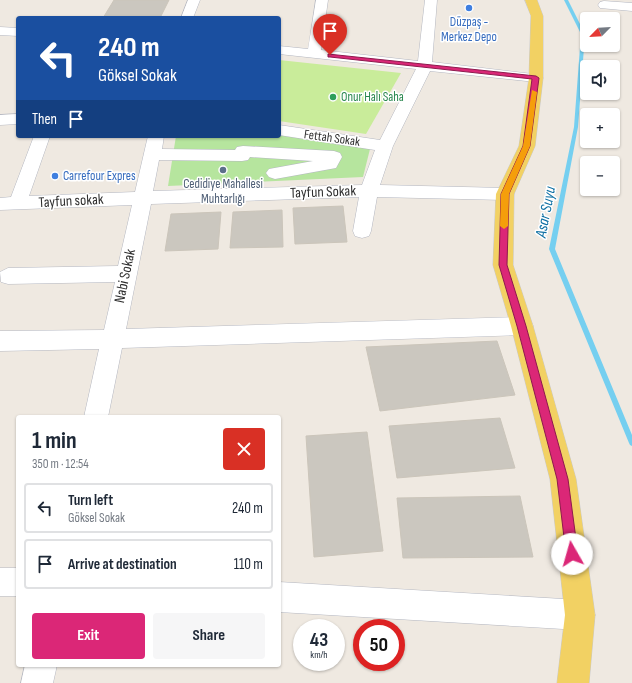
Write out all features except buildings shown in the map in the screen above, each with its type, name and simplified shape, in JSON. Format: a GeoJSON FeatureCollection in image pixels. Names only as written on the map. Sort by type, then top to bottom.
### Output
{"type":"FeatureCollection","features":[{"type":"Feature","properties":{"kind":"main road"},"geometry":{"type":"LineString","coordinates":[[531,0],[537,16],[536,78],[526,146],[505,194],[503,265],[522,326],[563,479],[580,615],[574,683]]}},
{"type":"Feature","properties":{"kind":"street"},"geometry":{"type":"LineString","coordinates":[[188,16],[194,0]]}},
{"type":"Feature","properties":{"kind":"street"},"geometry":{"type":"LineString","coordinates":[[314,54],[322,0]]}},
{"type":"Feature","properties":{"kind":"street"},"geometry":{"type":"LineString","coordinates":[[362,231],[368,191],[385,146],[425,66],[431,0]]}},
{"type":"Feature","properties":{"kind":"street"},"geometry":{"type":"LineString","coordinates":[[604,4],[632,7]]}},
{"type":"Feature","properties":{"kind":"street"},"geometry":{"type":"LineString","coordinates":[[0,31],[16,32]]}},
{"type":"Feature","properties":{"kind":"street"},"geometry":{"type":"LineString","coordinates":[[281,50],[536,78]]}},
{"type":"Feature","properties":{"kind":"street"},"geometry":{"type":"LineString","coordinates":[[0,120],[16,119]]}},
{"type":"Feature","properties":{"kind":"street"},"geometry":{"type":"LineString","coordinates":[[152,154],[242,156],[243,151],[279,153],[334,157],[330,164],[275,176],[279,153],[282,131]]}},
{"type":"Feature","properties":{"kind":"street","name":"Fettah Sokak"},"geometry":{"type":"LineString","coordinates":[[282,131],[385,146]]}},
{"type":"Feature","properties":{"kind":"street"},"geometry":{"type":"LineString","coordinates":[[9,204],[41,138]]}},
{"type":"Feature","properties":{"kind":"street","name":"Nabi Sokak"},"geometry":{"type":"LineString","coordinates":[[96,415],[156,138]]}},
{"type":"Feature","properties":{"kind":"street","name":"Tayfun Sokak"},"geometry":{"type":"LineString","coordinates":[[142,198],[368,191],[505,194]]}},
{"type":"Feature","properties":{"kind":"street","name":"Tayfun sokak"},"geometry":{"type":"LineString","coordinates":[[9,204],[142,198]]}},
{"type":"Feature","properties":{"kind":"street"},"geometry":{"type":"LineString","coordinates":[[8,276],[126,274]]}},
{"type":"Feature","properties":{"kind":"street"},"geometry":{"type":"LineString","coordinates":[[0,340],[112,340],[522,326]]}},
{"type":"Feature","properties":{"kind":"street"},"geometry":{"type":"LineString","coordinates":[[0,582],[16,582]]}},
{"type":"Feature","properties":{"kind":"street"},"geometry":{"type":"LineString","coordinates":[[281,597],[580,615]]}},
{"type":"Feature","properties":{"kind":"street"},"geometry":{"type":"LineString","coordinates":[[37,683],[41,667]]}},
{"type":"Feature","properties":{"kind":"green space","name":"Onur Halı Saha"},"geometry":{"type":"Polygon","coordinates":[[[281,60],[401,73],[366,134],[281,121],[281,60]]]}},
{"type":"Feature","properties":{"kind":"green space"},"geometry":{"type":"Polygon","coordinates":[[[281,135],[370,149],[363,177],[168,186],[176,138],[281,138],[281,135]]]}},
{"type":"Feature","properties":{"kind":"waterway","name":"Asar Suyu"},"geometry":{"type":"LineString","coordinates":[[566,0],[583,34],[576,127],[552,249],[632,443]]}},
{"type":"Feature","properties":{"kind":"slow traffic"},"geometry":{"type":"LineString","coordinates":[[504,226],[505,194],[526,146],[534,92]]}},
{"type":"Feature","properties":{"kind":"place","name":"Düzpaş - Merkez Depo"},"geometry":{"type":"Point","coordinates":[469,8]}},
{"type":"Feature","properties":{"kind":"place","name":"Onur Halı Saha"},"geometry":{"type":"Point","coordinates":[333,97]}},
{"type":"Feature","properties":{"kind":"place","name":"Cedidiye Mahallesi Muhtarlığı"},"geometry":{"type":"Point","coordinates":[223,170]}},
{"type":"Feature","properties":{"kind":"place","name":"Carrefour Expres"},"geometry":{"type":"Point","coordinates":[55,176]}},
{"type":"Feature","properties":{"kind":"route"},"geometry":{"type":"LineString","coordinates":[[330,55],[536,78],[526,146],[505,194],[503,265],[522,326],[563,479],[572,554]]}}]}
